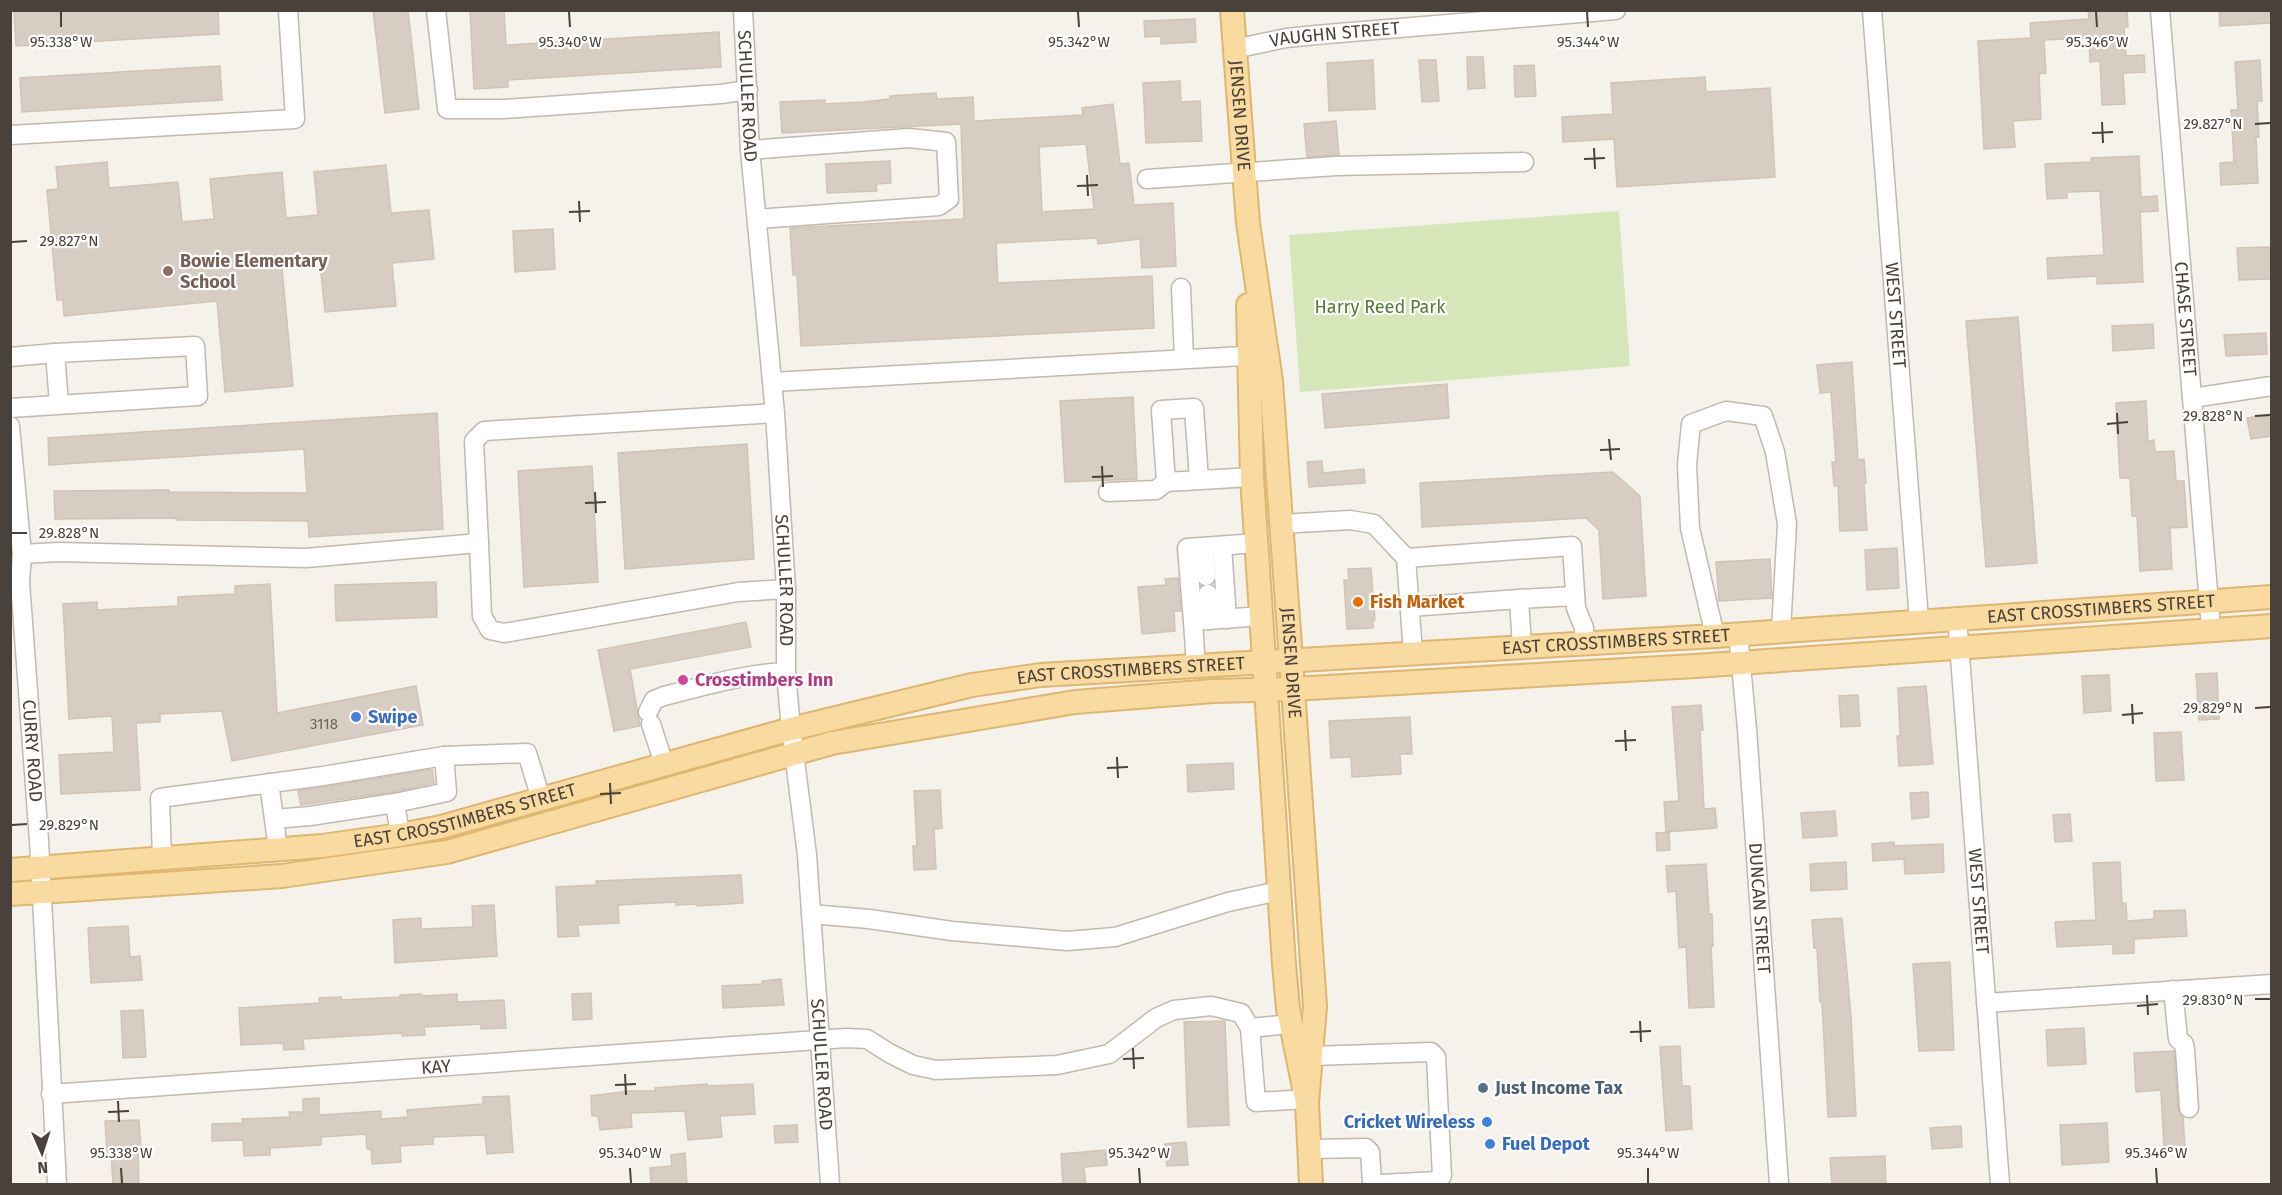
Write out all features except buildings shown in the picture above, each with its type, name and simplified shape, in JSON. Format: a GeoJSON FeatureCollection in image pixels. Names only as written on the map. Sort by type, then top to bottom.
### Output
{"type":"FeatureCollection","features":[{"type":"Feature","properties":{"kind":"main road","name":"JENSEN DRIVE"},"geometry":{"type":"LineString","coordinates":[[1232,10],[1258,355],[1252,477],[1284,964],[1291,1024],[1307,1101],[1311,1185]]}},
{"type":"Feature","properties":{"kind":"main road","name":"JENSEN DRIVE"},"geometry":{"type":"LineString","coordinates":[[1258,355],[1271,381],[1315,1006],[1307,1101]]}},
{"type":"Feature","properties":{"kind":"main road","name":"EAST CROSSTIMBERS STREET"},"geometry":{"type":"LineString","coordinates":[[10,870],[278,850],[400,836],[441,827],[791,729],[979,684],[1041,675],[1715,636],[1957,617],[2271,597]]}},
{"type":"Feature","properties":{"kind":"main road","name":"EAST CROSSTIMBERS STREET"},"geometry":{"type":"LineString","coordinates":[[10,894],[282,876],[447,852],[842,741],[1076,702],[1213,691],[1292,690],[1740,663],[2211,628],[2271,626]]}},
{"type":"Feature","properties":{"kind":"main road"},"geometry":{"type":"LineString","coordinates":[[1584,643],[1586,672]]}},
{"type":"Feature","properties":{"kind":"main road"},"geometry":{"type":"LineString","coordinates":[[979,684],[979,717]]}},
{"type":"Feature","properties":{"kind":"main road"},"geometry":{"type":"LineString","coordinates":[[542,799],[551,823]]}},
{"type":"Feature","properties":{"kind":"main road"},"geometry":{"type":"LineString","coordinates":[[278,850],[282,876]]}},
{"type":"Feature","properties":{"kind":"main road"},"geometry":{"type":"LineString","coordinates":[[1284,964],[1312,963]]}},
{"type":"Feature","properties":{"kind":"street"},"geometry":{"type":"LineString","coordinates":[[10,135],[296,119],[288,10]]}},
{"type":"Feature","properties":{"kind":"street"},"geometry":{"type":"LineString","coordinates":[[436,10],[447,109],[504,109],[721,94],[748,90]]}},
{"type":"Feature","properties":{"kind":"street","name":"SCHULLER ROAD"},"geometry":{"type":"LineString","coordinates":[[743,10],[750,150],[775,413],[786,589],[786,672],[807,855],[830,1185]]}},
{"type":"Feature","properties":{"kind":"street","name":"VAUGHN STREET"},"geometry":{"type":"LineString","coordinates":[[1234,49],[1286,38],[1616,10]]}},
{"type":"Feature","properties":{"kind":"street","name":"WEST STREET"},"geometry":{"type":"LineString","coordinates":[[1872,10],[1919,620]]}},
{"type":"Feature","properties":{"kind":"street","name":"CHASE STREET"},"geometry":{"type":"LineString","coordinates":[[2160,10],[2211,628]]}},
{"type":"Feature","properties":{"kind":"street"},"geometry":{"type":"LineString","coordinates":[[750,150],[909,138],[946,142],[949,199],[939,206],[757,219]]}},
{"type":"Feature","properties":{"kind":"street"},"geometry":{"type":"LineString","coordinates":[[1146,179],[1336,166],[1524,162]]}},
{"type":"Feature","properties":{"kind":"street"},"geometry":{"type":"LineString","coordinates":[[1181,288],[1184,358]]}},
{"type":"Feature","properties":{"kind":"street"},"geometry":{"type":"LineString","coordinates":[[10,357],[55,352],[195,346],[198,396],[10,408]]}},
{"type":"Feature","properties":{"kind":"street"},"geometry":{"type":"LineString","coordinates":[[55,352],[58,404]]}},
{"type":"Feature","properties":{"kind":"street"},"geometry":{"type":"LineString","coordinates":[[772,382],[1258,355]]}},
{"type":"Feature","properties":{"kind":"street"},"geometry":{"type":"LineString","coordinates":[[2192,398],[2271,386]]}},
{"type":"Feature","properties":{"kind":"street"},"geometry":{"type":"LineString","coordinates":[[1166,482],[1161,410],[1194,408],[1199,480]]}},
{"type":"Feature","properties":{"kind":"street"},"geometry":{"type":"LineString","coordinates":[[1715,636],[1690,528],[1687,465],[1691,424],[1725,411],[1763,416],[1775,452],[1787,524],[1781,630]]}},
{"type":"Feature","properties":{"kind":"street"},"geometry":{"type":"LineString","coordinates":[[775,413],[484,431],[474,441],[482,616],[490,630],[504,633],[738,592],[786,589]]}},
{"type":"Feature","properties":{"kind":"street","name":"CURRY ROAD"},"geometry":{"type":"LineString","coordinates":[[10,426],[22,554],[15,582],[41,868],[57,1185]]}},
{"type":"Feature","properties":{"kind":"street"},"geometry":{"type":"LineString","coordinates":[[1108,492],[1156,490],[1166,482],[1252,477]]}},
{"type":"Feature","properties":{"kind":"street"},"geometry":{"type":"LineString","coordinates":[[1281,524],[1350,520],[1374,524],[1406,558],[1413,652]]}},
{"type":"Feature","properties":{"kind":"street"},"geometry":{"type":"LineString","coordinates":[[22,554],[58,552],[306,558],[479,543]]}},
{"type":"Feature","properties":{"kind":"street"},"geometry":{"type":"LineString","coordinates":[[1210,620],[1187,548],[1257,543]]}},
{"type":"Feature","properties":{"kind":"street"},"geometry":{"type":"LineString","coordinates":[[1210,620],[1207,585],[1213,546]]}},
{"type":"Feature","properties":{"kind":"street"},"geometry":{"type":"LineString","coordinates":[[1196,667],[1210,620],[1213,546]]}},
{"type":"Feature","properties":{"kind":"street"},"geometry":{"type":"LineString","coordinates":[[1406,558],[1572,546],[1576,608],[1584,628],[1584,643]]}},
{"type":"Feature","properties":{"kind":"street"},"geometry":{"type":"LineString","coordinates":[[1410,607],[1575,596]]}},
{"type":"Feature","properties":{"kind":"street"},"geometry":{"type":"LineString","coordinates":[[1519,599],[1522,646]]}},
{"type":"Feature","properties":{"kind":"street"},"geometry":{"type":"LineString","coordinates":[[1210,620],[1262,616]]}},
{"type":"Feature","properties":{"kind":"street","name":"WEST STREET"},"geometry":{"type":"LineString","coordinates":[[1957,617],[2000,1185]]}},
{"type":"Feature","properties":{"kind":"street","name":"DUNCAN STREET"},"geometry":{"type":"LineString","coordinates":[[1738,633],[1779,1185]]}},
{"type":"Feature","properties":{"kind":"street"},"geometry":{"type":"LineString","coordinates":[[664,764],[650,718],[654,700],[736,678],[786,672]]}},
{"type":"Feature","properties":{"kind":"street"},"geometry":{"type":"LineString","coordinates":[[162,858],[160,798],[444,756],[527,753],[542,799]]}},
{"type":"Feature","properties":{"kind":"street"},"geometry":{"type":"LineString","coordinates":[[274,819],[395,803],[447,792],[444,756]]}},
{"type":"Feature","properties":{"kind":"street"},"geometry":{"type":"LineString","coordinates":[[269,783],[278,850]]}},
{"type":"Feature","properties":{"kind":"street"},"geometry":{"type":"LineString","coordinates":[[395,803],[400,836]]}},
{"type":"Feature","properties":{"kind":"street"},"geometry":{"type":"LineString","coordinates":[[811,914],[869,919],[952,931],[1067,940],[1115,937],[1228,902],[1280,891]]}},
{"type":"Feature","properties":{"kind":"street"},"geometry":{"type":"LineString","coordinates":[[1986,1003],[2271,984]]}},
{"type":"Feature","properties":{"kind":"street"},"geometry":{"type":"LineString","coordinates":[[2173,990],[2178,1039],[2184,1044],[2185,1050],[2189,1108]]}},
{"type":"Feature","properties":{"kind":"street","name":"KAY"},"geometry":{"type":"LineString","coordinates":[[51,1094],[819,1040],[867,1040],[913,1065],[936,1070],[1057,1065],[1109,1054],[1156,1018],[1174,1010],[1211,1006],[1241,1013],[1250,1028]]}},
{"type":"Feature","properties":{"kind":"street"},"geometry":{"type":"LineString","coordinates":[[1291,1024],[1250,1028],[1256,1102],[1307,1101]]}},
{"type":"Feature","properties":{"kind":"street"},"geometry":{"type":"LineString","coordinates":[[1312,1056],[1431,1052],[1436,1057],[1442,1176],[1437,1181],[1383,1185]]}},
{"type":"Feature","properties":{"kind":"street"},"geometry":{"type":"LineString","coordinates":[[1310,1149],[1366,1148],[1370,1152],[1372,1182],[1376,1185]]}},
{"type":"Feature","properties":{"kind":"green space","name":"Harry Reed Park"},"geometry":{"type":"Polygon","coordinates":[[[1619,211],[1630,366],[1300,392],[1289,235],[1619,211]]]}},
{"type":"Feature","properties":{"kind":"place","name":"Bowie Elementary School"},"geometry":{"type":"Point","coordinates":[168,271]}},
{"type":"Feature","properties":{"kind":"place","name":"Fish Market"},"geometry":{"type":"Point","coordinates":[1358,602]}},
{"type":"Feature","properties":{"kind":"place","name":"Crosstimbers Inn"},"geometry":{"type":"Point","coordinates":[683,680]}},
{"type":"Feature","properties":{"kind":"place","name":"Swipe"},"geometry":{"type":"Point","coordinates":[356,717]}},
{"type":"Feature","properties":{"kind":"place","name":"Just Income Tax"},"geometry":{"type":"Point","coordinates":[1483,1088]}},
{"type":"Feature","properties":{"kind":"place","name":"Cricket Wireless"},"geometry":{"type":"Point","coordinates":[1487,1122]}},
{"type":"Feature","properties":{"kind":"place","name":"Fuel Depot"},"geometry":{"type":"Point","coordinates":[1490,1144]}}]}
